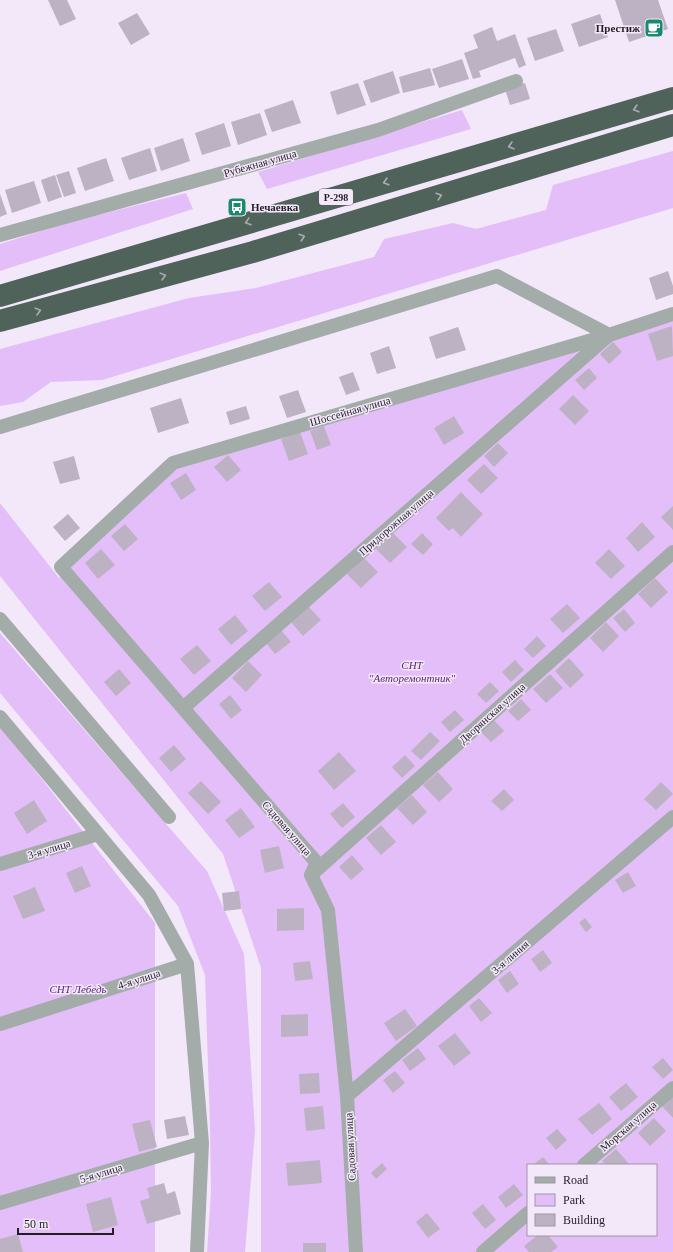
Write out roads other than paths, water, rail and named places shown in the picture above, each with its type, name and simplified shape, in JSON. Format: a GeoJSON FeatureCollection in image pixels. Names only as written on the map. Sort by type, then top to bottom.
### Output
{"type":"FeatureCollection","features":[{"type":"Feature","properties":{"kind":"highway","name":"Р-298"},"geometry":{"type":"LineString","coordinates":[[0,296],[673,98]]}},
{"type":"Feature","properties":{"kind":"highway","name":"Р-298"},"geometry":{"type":"LineString","coordinates":[[0,321],[253,252],[673,125]]}},
{"type":"Feature","properties":{"kind":"street","name":"Рубежная улица"},"geometry":{"type":"LineString","coordinates":[[0,235],[378,130],[516,81]]}},
{"type":"Feature","properties":{"kind":"street"},"geometry":{"type":"LineString","coordinates":[[0,427],[496,276],[609,335]]}},
{"type":"Feature","properties":{"kind":"street","name":"Шоссейная улица"},"geometry":{"type":"LineString","coordinates":[[61,567],[173,463],[609,335],[673,314]]}},
{"type":"Feature","properties":{"kind":"street","name":"Придорожная улица"},"geometry":{"type":"LineString","coordinates":[[182,708],[609,335]]}},
{"type":"Feature","properties":{"kind":"street","name":"Дворянская улица"},"geometry":{"type":"LineString","coordinates":[[311,875],[673,552]]}},
{"type":"Feature","properties":{"kind":"street","name":"Садовая улица"},"geometry":{"type":"LineString","coordinates":[[61,567],[317,863],[311,875],[328,910],[347,1096],[356,1252]]}},
{"type":"Feature","properties":{"kind":"street"},"geometry":{"type":"LineString","coordinates":[[0,618],[169,817]]}},
{"type":"Feature","properties":{"kind":"street"},"geometry":{"type":"LineString","coordinates":[[0,717],[150,895],[187,964],[202,1143],[197,1252]]}},
{"type":"Feature","properties":{"kind":"street","name":"3-я линия"},"geometry":{"type":"LineString","coordinates":[[347,1096],[673,817]]}},
{"type":"Feature","properties":{"kind":"street","name":"3-я улица"},"geometry":{"type":"LineString","coordinates":[[0,864],[98,834]]}},
{"type":"Feature","properties":{"kind":"street","name":"4-я улица"},"geometry":{"type":"LineString","coordinates":[[0,1024],[187,964]]}},
{"type":"Feature","properties":{"kind":"street","name":"Морская улица"},"geometry":{"type":"LineString","coordinates":[[585,1164],[673,1088]]}},
{"type":"Feature","properties":{"kind":"street","name":"5-я улица"},"geometry":{"type":"LineString","coordinates":[[0,1203],[202,1143]]}},
{"type":"Feature","properties":{"kind":"street"},"geometry":{"type":"LineString","coordinates":[[483,1252],[527,1214]]}},
{"type":"Feature","properties":{"kind":"place","name":"Престиж"},"geometry":{"type":"Point","coordinates":[654,28]}},
{"type":"Feature","properties":{"kind":"place","name":"Нечаевка"},"geometry":{"type":"Point","coordinates":[237,207]}},
{"type":"Feature","properties":{"kind":"park label","name":"СНТ \"Авторемонтник\""},"geometry":{"type":"Point","coordinates":[412,671]}},
{"type":"Feature","properties":{"kind":"park label","name":"СНТ Лебедь"},"geometry":{"type":"Point","coordinates":[78,989]}}]}
